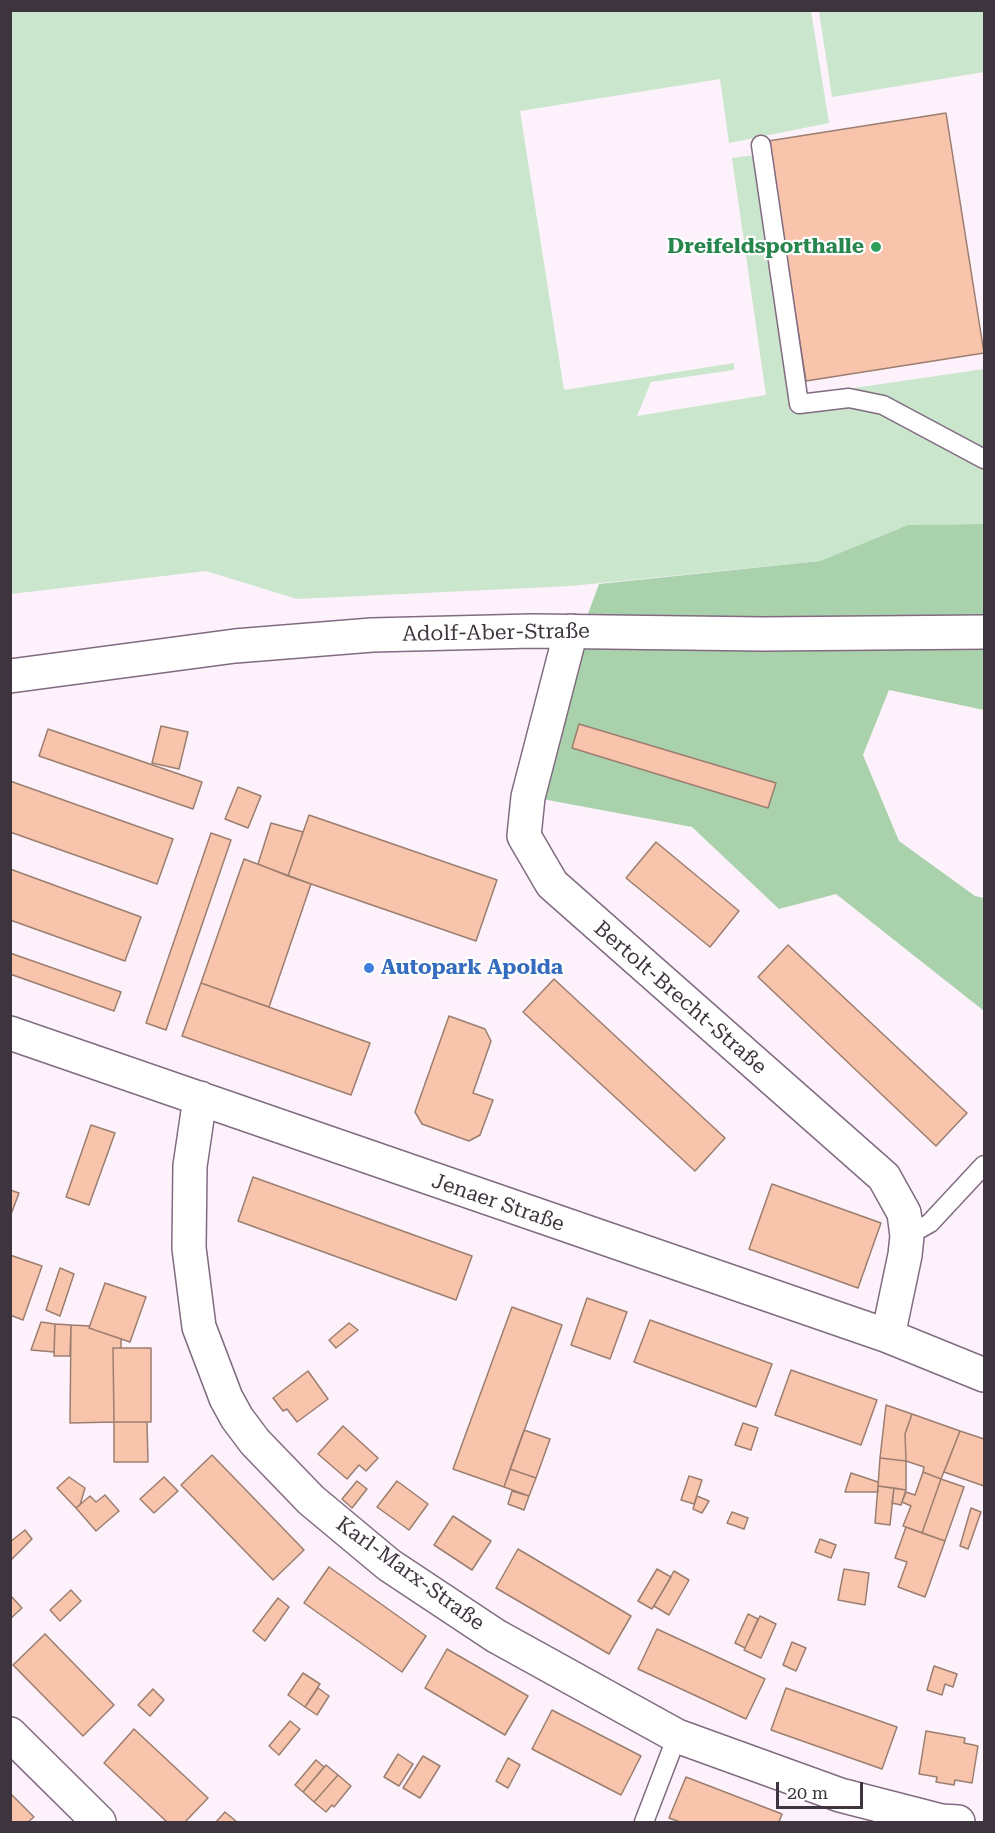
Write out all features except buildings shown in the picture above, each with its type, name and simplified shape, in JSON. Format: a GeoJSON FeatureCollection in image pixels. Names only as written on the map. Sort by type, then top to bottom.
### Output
{"type":"FeatureCollection","features":[{"type":"Feature","properties":{"kind":"street","name":"Adolf-Aber-Straße"},"geometry":{"type":"LineString","coordinates":[[10,676],[235,646],[372,635],[571,631],[764,634],[984,632]]}},
{"type":"Feature","properties":{"kind":"street","name":"Bertolt-Brecht-Straße"},"geometry":{"type":"LineString","coordinates":[[571,631],[528,797],[524,836],[552,884],[884,1177],[904,1213],[907,1236],[888,1336]]}},
{"type":"Feature","properties":{"kind":"street","name":"Jenaer Straße"},"geometry":{"type":"LineString","coordinates":[[10,1033],[888,1336],[984,1375]]}},
{"type":"Feature","properties":{"kind":"street","name":"Karl-Marx-Straße"},"geometry":{"type":"LineString","coordinates":[[200,1098],[190,1166],[189,1248],[199,1327],[226,1398],[255,1442],[311,1500],[389,1565],[496,1636],[676,1736],[840,1795],[958,1822]]}},
{"type":"Feature","properties":{"kind":"street"},"geometry":{"type":"LineString","coordinates":[[10,1734],[99,1822]]}},
{"type":"Feature","properties":{"kind":"lane"},"geometry":{"type":"LineString","coordinates":[[761,145],[799,404],[849,398],[883,405],[984,459]]}},
{"type":"Feature","properties":{"kind":"lane"},"geometry":{"type":"LineString","coordinates":[[907,1236],[930,1223],[984,1165]]}},
{"type":"Feature","properties":{"kind":"lane"},"geometry":{"type":"LineString","coordinates":[[644,1822],[676,1736]]}},
{"type":"Feature","properties":{"kind":"green space"},"geometry":{"type":"Polygon","coordinates":[[[10,11],[811,11],[829,123],[729,143],[720,79],[520,111],[564,390],[734,363],[734,370],[651,382],[637,416],[766,395],[732,158],[755,155],[792,397],[984,369],[984,524],[908,525],[820,561],[571,586],[297,599],[206,571],[11,594],[10,11]]]}},
{"type":"Feature","properties":{"kind":"green space"},"geometry":{"type":"Polygon","coordinates":[[[819,11],[984,11],[984,72],[832,97],[819,11]]]}},
{"type":"Feature","properties":{"kind":"green space"},"geometry":{"type":"Polygon","coordinates":[[[984,524],[984,710],[889,690],[863,755],[899,841],[975,896],[984,898],[984,1011],[836,894],[779,909],[692,827],[521,795],[599,584],[820,561],[908,525],[984,524]]]}},
{"type":"Feature","properties":{"kind":"place","name":"Dreifeldsporthalle"},"geometry":{"type":"Point","coordinates":[876,247]}},
{"type":"Feature","properties":{"kind":"place","name":"Autopark Apolda"},"geometry":{"type":"Point","coordinates":[369,968]}}]}
